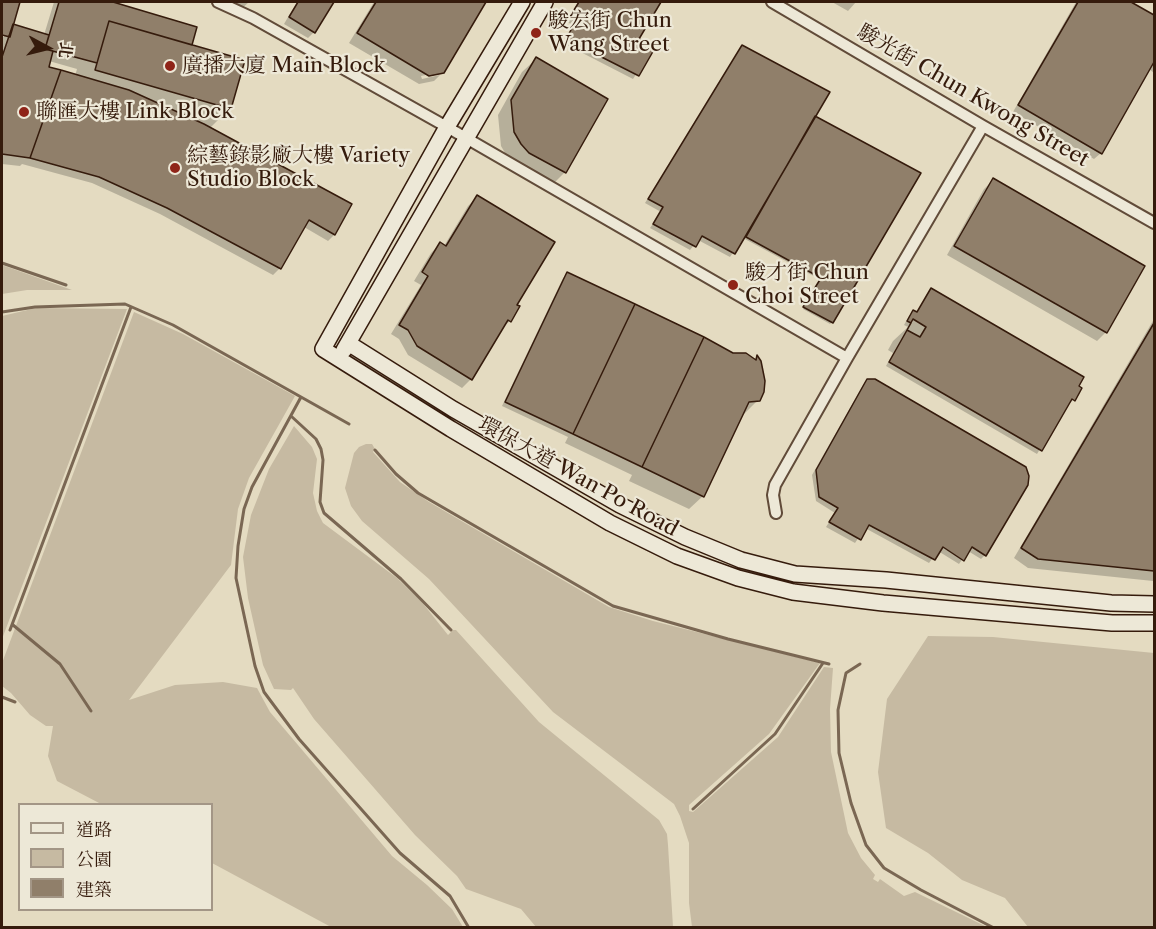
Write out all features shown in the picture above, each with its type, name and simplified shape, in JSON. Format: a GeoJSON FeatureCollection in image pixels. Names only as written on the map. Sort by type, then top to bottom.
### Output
{"type":"FeatureCollection","features":[{"type":"Feature","properties":{"kind":"main road"},"geometry":{"type":"LineString","coordinates":[[447,127],[522,2]]}},
{"type":"Feature","properties":{"kind":"main road"},"geometry":{"type":"LineString","coordinates":[[340,359],[545,2]]}},
{"type":"Feature","properties":{"kind":"main road","name":"環保大道 Wan Po Road"},"geometry":{"type":"LineString","coordinates":[[447,127],[323,349],[450,429],[610,523],[677,556],[738,578],[793,592],[883,603],[1112,623],[1155,623]]}},
{"type":"Feature","properties":{"kind":"main road","name":"環保大道 Wan Po Road"},"geometry":{"type":"LineString","coordinates":[[348,343],[453,409],[620,505],[685,537],[741,560],[795,574],[897,581],[1111,603],[1155,604]]}},
{"type":"Feature","properties":{"kind":"street"},"geometry":{"type":"LineString","coordinates":[[218,2],[253,18],[447,127],[846,358]]}},
{"type":"Feature","properties":{"kind":"street","name":"駿光街 Chun Kwong Street"},"geometry":{"type":"LineString","coordinates":[[772,2],[983,126],[1155,223]]}},
{"type":"Feature","properties":{"kind":"street"},"geometry":{"type":"LineString","coordinates":[[776,513],[773,495],[775,485],[846,358],[983,126]]}},
{"type":"Feature","properties":{"kind":"green space"},"geometry":{"type":"Polygon","coordinates":[[[2,265],[72,290],[27,290],[2,294],[2,265]]]}},
{"type":"Feature","properties":{"kind":"green space"},"geometry":{"type":"Polygon","coordinates":[[[36,308],[127,309],[2,639],[2,316],[36,308]]]}},
{"type":"Feature","properties":{"kind":"green space"},"geometry":{"type":"Polygon","coordinates":[[[134,312],[183,334],[295,396],[249,478],[238,509],[231,565],[129,700],[175,685],[223,682],[257,688],[270,712],[392,856],[452,909],[463,927],[331,927],[213,864],[213,803],[99,803],[57,781],[48,756],[53,726],[46,726],[30,715],[2,686],[2,663],[134,312]]]}},
{"type":"Feature","properties":{"kind":"green space"},"geometry":{"type":"Polygon","coordinates":[[[294,426],[312,447],[317,459],[313,493],[317,511],[323,523],[397,578],[421,601],[448,635],[456,630],[539,722],[659,820],[667,834],[673,927],[536,927],[521,909],[466,889],[457,876],[415,835],[314,719],[293,688],[291,690],[274,689],[263,665],[248,598],[243,557],[251,515],[269,469],[294,426]]]}},
{"type":"Feature","properties":{"kind":"green space"},"geometry":{"type":"Polygon","coordinates":[[[366,444],[372,444],[375,449],[373,452],[400,482],[429,502],[609,607],[653,621],[820,663],[769,734],[689,805],[689,811],[693,812],[778,737],[824,667],[833,668],[830,709],[831,752],[848,833],[861,858],[875,875],[873,879],[878,882],[880,879],[904,896],[915,892],[987,927],[692,927],[689,903],[689,843],[674,804],[553,712],[429,579],[362,521],[351,506],[345,488],[354,453],[366,444]]]}},
{"type":"Feature","properties":{"kind":"green space"},"geometry":{"type":"Polygon","coordinates":[[[928,636],[993,637],[1154,653],[1154,927],[1028,927],[1005,898],[962,880],[928,853],[886,828],[878,772],[887,699],[928,636]]]}},
{"type":"Feature","properties":{"kind":"building"},"geometry":{"type":"Polygon","coordinates":[[[2,2],[20,2],[10,37],[2,35],[2,2]]]}},
{"type":"Feature","properties":{"kind":"building","name":"廣播大廈 Main Block"},"geometry":{"type":"Polygon","coordinates":[[[59,2],[113,2],[197,27],[192,45],[109,21],[97,63],[45,49],[59,2]]]}},
{"type":"Feature","properties":{"kind":"building"},"geometry":{"type":"Polygon","coordinates":[[[298,2],[334,2],[315,33],[289,17],[298,2]]]}},
{"type":"Feature","properties":{"kind":"building"},"geometry":{"type":"Polygon","coordinates":[[[376,2],[486,2],[444,73],[429,76],[357,33],[376,2]]]}},
{"type":"Feature","properties":{"kind":"building"},"geometry":{"type":"Polygon","coordinates":[[[579,2],[661,2],[639,39],[655,48],[639,76],[566,39],[576,21],[569,18],[579,2]]]}},
{"type":"Feature","properties":{"kind":"building"},"geometry":{"type":"Polygon","coordinates":[[[1078,2],[1131,2],[1154,15],[1154,62],[1102,154],[1018,105],[1078,2]]]}},
{"type":"Feature","properties":{"kind":"building","name":"廣播大廈 Main Block"},"geometry":{"type":"Polygon","coordinates":[[[109,21],[245,60],[231,109],[95,70],[109,21]]]}},
{"type":"Feature","properties":{"kind":"building","name":"聯匯大樓 Link Block"},"geometry":{"type":"Polygon","coordinates":[[[13,24],[49,35],[45,49],[53,51],[49,67],[61,70],[30,158],[2,154],[2,57],[13,24]]]}},
{"type":"Feature","properties":{"kind":"building"},"geometry":{"type":"Polygon","coordinates":[[[742,45],[830,92],[735,254],[702,236],[696,247],[653,224],[663,207],[648,199],[742,45]]]}},
{"type":"Feature","properties":{"kind":"building"},"geometry":{"type":"Polygon","coordinates":[[[536,57],[608,99],[566,173],[529,153],[514,132],[511,100],[536,57]]]}},
{"type":"Feature","properties":{"kind":"building","name":"綜藝錄影廠大樓 Variety Studio Block"},"geometry":{"type":"Polygon","coordinates":[[[61,70],[129,90],[204,124],[352,204],[335,235],[309,220],[281,269],[167,208],[99,177],[30,158],[61,70]]]}},
{"type":"Feature","properties":{"kind":"building"},"geometry":{"type":"Polygon","coordinates":[[[815,116],[921,173],[833,323],[803,307],[821,278],[746,237],[815,116]]]}},
{"type":"Feature","properties":{"kind":"building"},"geometry":{"type":"Polygon","coordinates":[[[993,178],[1145,266],[1107,333],[954,246],[993,178]]]}},
{"type":"Feature","properties":{"kind":"building"},"geometry":{"type":"Polygon","coordinates":[[[477,195],[555,242],[517,305],[520,306],[511,322],[508,320],[472,380],[417,346],[408,330],[399,325],[428,276],[422,272],[440,242],[446,246],[477,195]]]}},
{"type":"Feature","properties":{"kind":"building"},"geometry":{"type":"Polygon","coordinates":[[[567,272],[635,304],[573,434],[505,402],[567,272]]]}},
{"type":"Feature","properties":{"kind":"building"},"geometry":{"type":"Polygon","coordinates":[[[931,288],[1084,377],[1079,386],[1082,388],[1075,401],[1072,399],[1042,451],[889,362],[911,323],[907,321],[913,310],[917,312],[931,288]]]}},
{"type":"Feature","properties":{"kind":"building"},"geometry":{"type":"Polygon","coordinates":[[[635,304],[704,337],[642,467],[573,434],[635,304]]]}},
{"type":"Feature","properties":{"kind":"building"},"geometry":{"type":"Polygon","coordinates":[[[913,319],[926,327],[920,337],[907,330],[913,319]]]}},
{"type":"Feature","properties":{"kind":"building"},"geometry":{"type":"Polygon","coordinates":[[[1154,323],[1154,571],[1038,559],[1021,548],[1154,323]]]}},
{"type":"Feature","properties":{"kind":"building"},"geometry":{"type":"Polygon","coordinates":[[[704,337],[733,353],[746,353],[756,360],[757,355],[761,361],[765,381],[760,401],[749,402],[704,497],[642,467],[704,337]]]}},
{"type":"Feature","properties":{"kind":"building"},"geometry":{"type":"Polygon","coordinates":[[[867,379],[875,379],[1026,467],[1029,476],[1028,485],[986,556],[972,547],[964,561],[943,547],[935,560],[869,525],[861,540],[829,522],[838,508],[819,497],[816,470],[867,379]]]}},
{"type":"Feature","properties":{"kind":"waterway"},"geometry":{"type":"LineString","coordinates":[[2,263],[66,285]]}},
{"type":"Feature","properties":{"kind":"waterway"},"geometry":{"type":"LineString","coordinates":[[2,312],[35,307],[125,304],[173,325],[349,424]]}},
{"type":"Feature","properties":{"kind":"waterway"},"geometry":{"type":"LineString","coordinates":[[10,630],[131,307]]}},
{"type":"Feature","properties":{"kind":"waterway"},"geometry":{"type":"LineString","coordinates":[[301,397],[252,487],[244,509],[236,578],[255,666],[264,692],[299,739],[400,853],[450,896],[469,928]]}},
{"type":"Feature","properties":{"kind":"waterway"},"geometry":{"type":"LineString","coordinates":[[291,416],[316,439],[321,449],[323,460],[320,502],[324,513],[401,579],[451,630]]}},
{"type":"Feature","properties":{"kind":"waterway"},"geometry":{"type":"LineString","coordinates":[[375,450],[396,474],[418,493],[613,606],[728,639],[829,664]]}},
{"type":"Feature","properties":{"kind":"waterway"},"geometry":{"type":"LineString","coordinates":[[13,625],[60,664],[91,711]]}},
{"type":"Feature","properties":{"kind":"waterway"},"geometry":{"type":"LineString","coordinates":[[693,809],[775,734],[823,663]]}},
{"type":"Feature","properties":{"kind":"waterway"},"geometry":{"type":"LineString","coordinates":[[860,664],[846,673],[838,710],[839,753],[851,803],[866,845],[884,868],[994,928]]}},
{"type":"Feature","properties":{"kind":"waterway"},"geometry":{"type":"LineString","coordinates":[[2,697],[15,702]]}},
{"type":"Feature","properties":{"kind":"place","name":"駿宏街 Chun Wang Street"},"geometry":{"type":"Point","coordinates":[536,33]}},
{"type":"Feature","properties":{"kind":"place","name":"廣播大廈 Main Block"},"geometry":{"type":"Point","coordinates":[170,66]}},
{"type":"Feature","properties":{"kind":"place","name":"聯匯大樓 Link Block"},"geometry":{"type":"Point","coordinates":[24,112]}},
{"type":"Feature","properties":{"kind":"place","name":"綜藝錄影廠大樓 Variety Studio Block"},"geometry":{"type":"Point","coordinates":[175,168]}},
{"type":"Feature","properties":{"kind":"place","name":"駿才街 Chun Choi Street"},"geometry":{"type":"Point","coordinates":[733,285]}}]}
